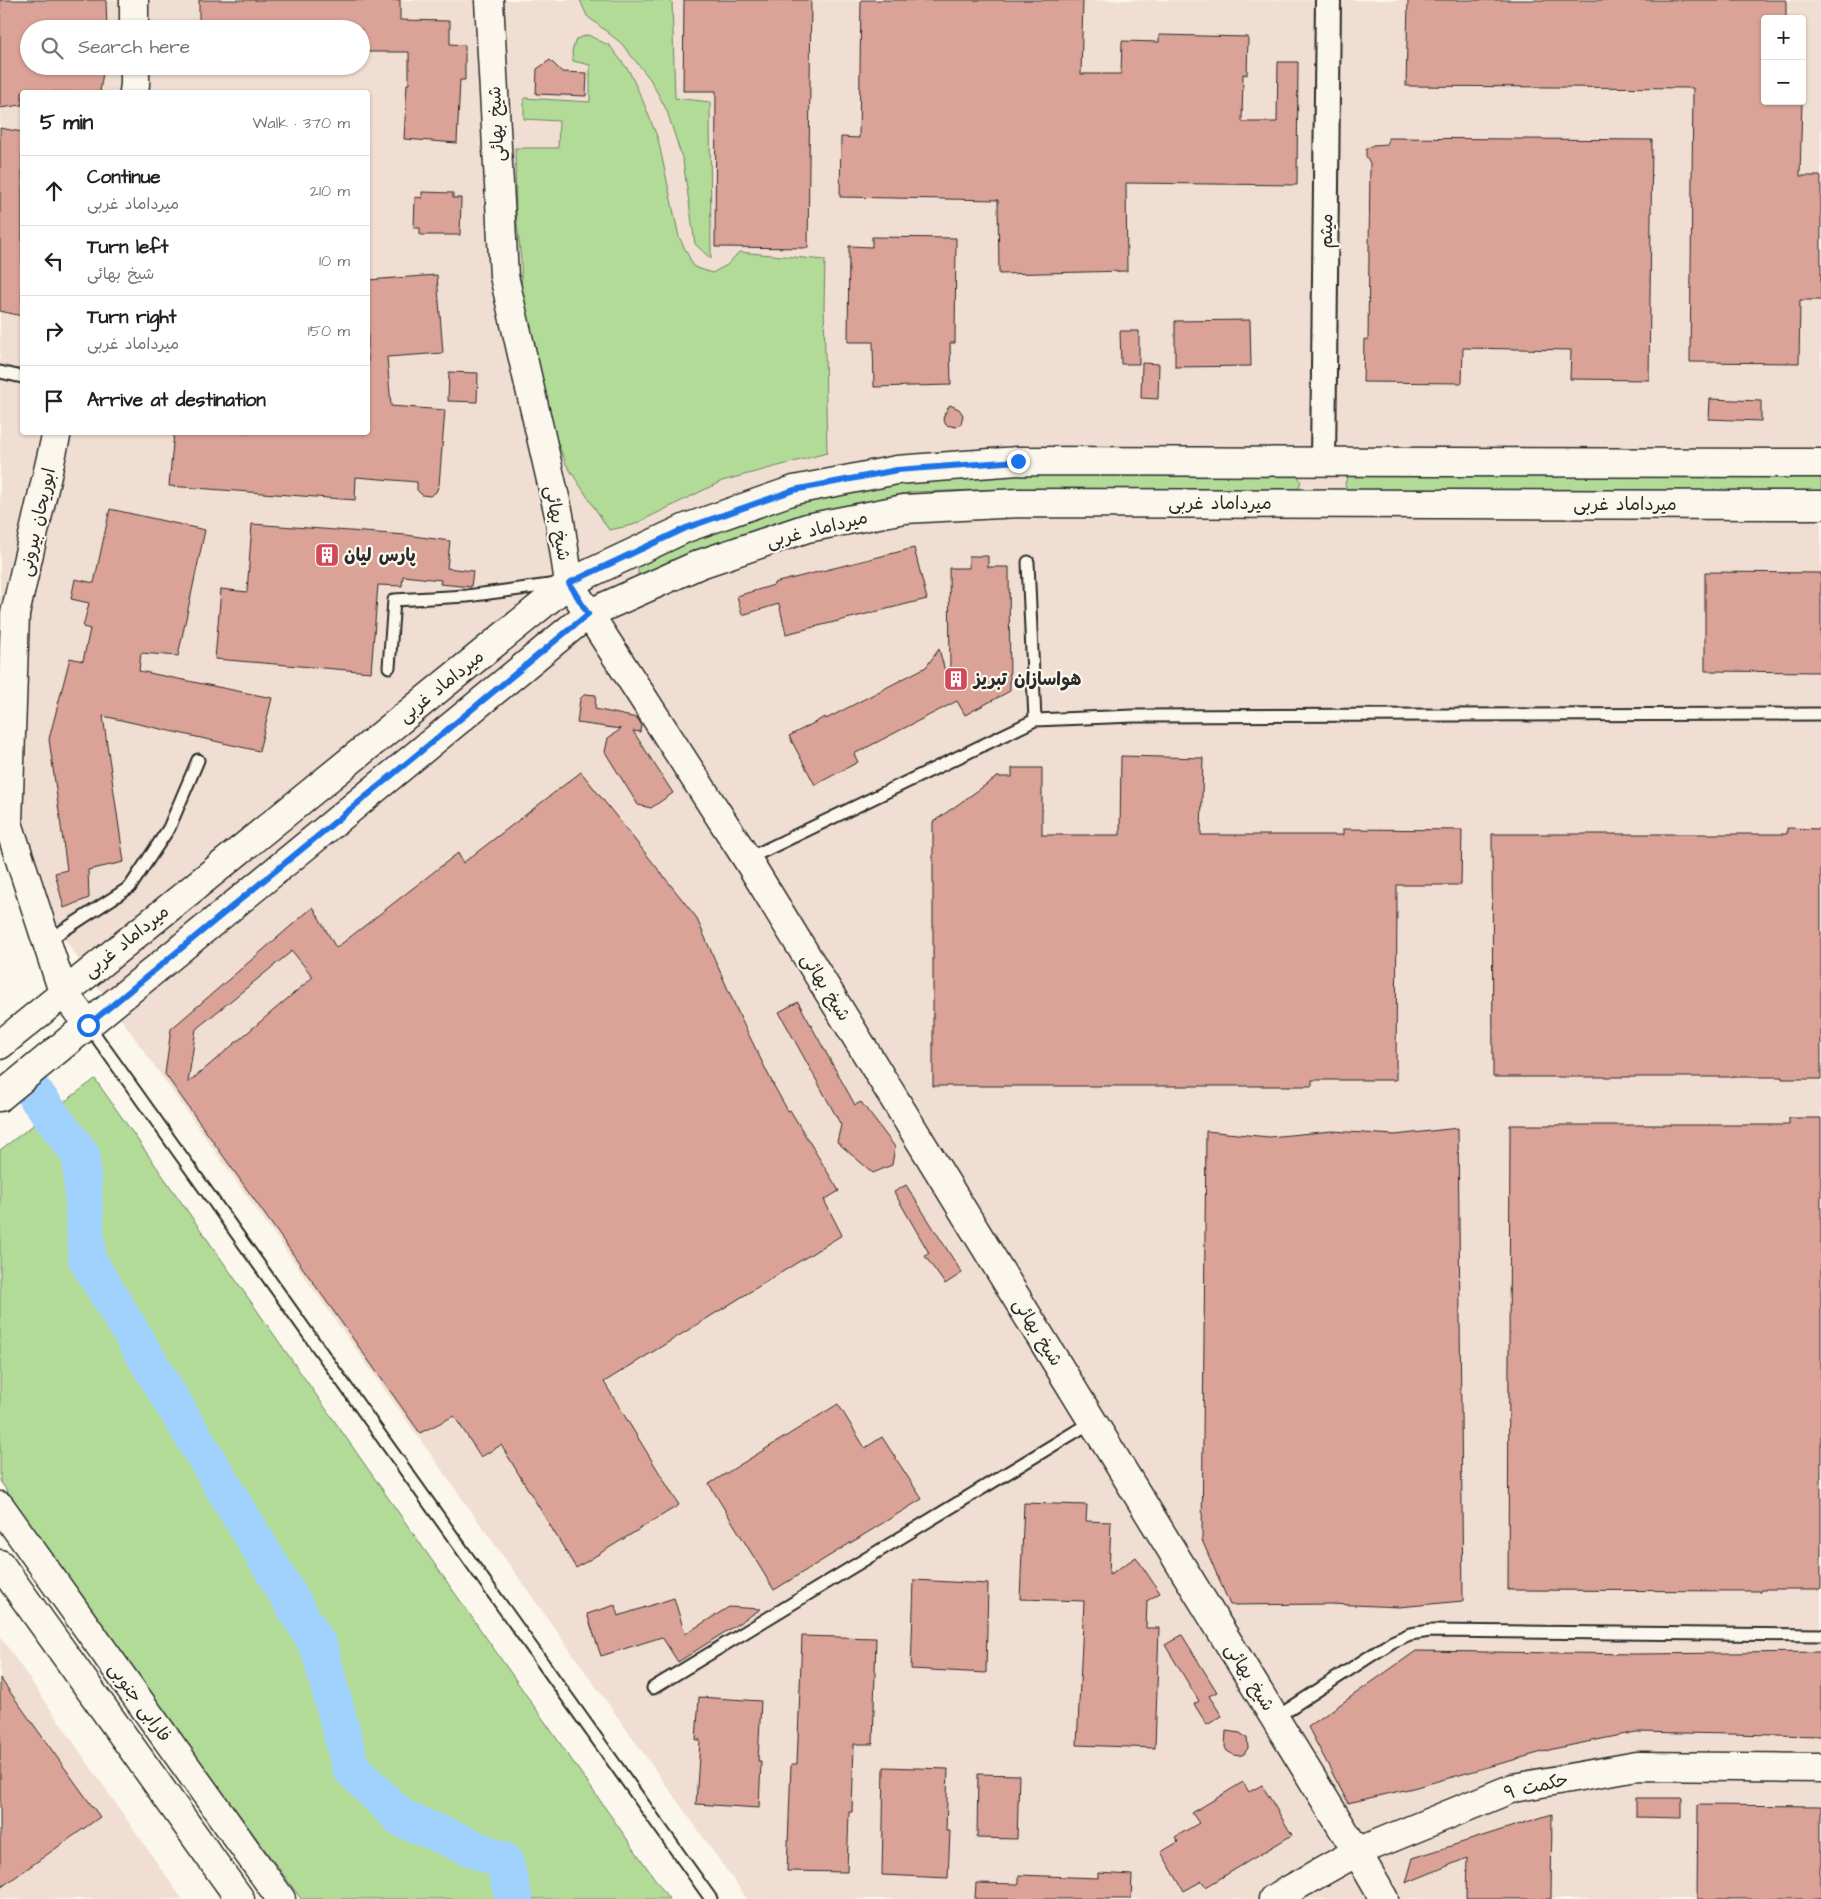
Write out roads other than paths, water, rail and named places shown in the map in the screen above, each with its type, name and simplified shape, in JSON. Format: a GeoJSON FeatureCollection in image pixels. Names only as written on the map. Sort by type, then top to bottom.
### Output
{"type":"FeatureCollection","features":[{"type":"Feature","properties":{"kind":"street"},"geometry":{"type":"LineString","coordinates":[[134,0],[134,20]]}},
{"type":"Feature","properties":{"kind":"street","name":"شیخ بهائی"},"geometry":{"type":"LineString","coordinates":[[489,0],[504,276],[559,515],[569,583],[747,858],[1357,1852],[1384,1899]]}},
{"type":"Feature","properties":{"kind":"street","name":"میثم"},"geometry":{"type":"LineString","coordinates":[[1323,463],[1328,0]]}},
{"type":"Feature","properties":{"kind":"street"},"geometry":{"type":"LineString","coordinates":[[134,90],[136,75]]}},
{"type":"Feature","properties":{"kind":"street","name":"ابوریحان بیرونی"},"geometry":{"type":"LineString","coordinates":[[56,435],[15,614],[8,822],[63,992],[88,1025]]}},
{"type":"Feature","properties":{"kind":"street","name":"میرداماد غربی"},"geometry":{"type":"LineString","coordinates":[[0,1045],[569,583],[686,528],[794,490],[897,470],[1018,461],[1821,463]]}},
{"type":"Feature","properties":{"kind":"street","name":"میرداماد غربی"},"geometry":{"type":"LineString","coordinates":[[0,1097],[588,614],[700,564],[798,531],[904,509],[1019,503],[1821,504]]}},
{"type":"Feature","properties":{"kind":"street","name":"فارابی جنوبی"},"geometry":{"type":"LineString","coordinates":[[0,1506],[281,1899]]}},
{"type":"Feature","properties":{"kind":"street","name":"فارابی جنوبی"},"geometry":{"type":"LineString","coordinates":[[0,1564],[240,1899]]}},
{"type":"Feature","properties":{"kind":"street","name":"حکمت ۹"},"geometry":{"type":"LineString","coordinates":[[1273,1899],[1357,1852],[1513,1788],[1637,1766],[1821,1768]]}},
{"type":"Feature","properties":{"kind":"lane"},"geometry":{"type":"LineString","coordinates":[[0,372],[20,377]]}},
{"type":"Feature","properties":{"kind":"lane"},"geometry":{"type":"LineString","coordinates":[[1028,562],[1035,720]]}},
{"type":"Feature","properties":{"kind":"lane"},"geometry":{"type":"LineString","coordinates":[[389,667],[394,600],[466,596],[569,583]]}},
{"type":"Feature","properties":{"kind":"lane"},"geometry":{"type":"LineString","coordinates":[[747,858],[1035,720],[1134,716],[1821,714]]}},
{"type":"Feature","properties":{"kind":"lane"},"geometry":{"type":"LineString","coordinates":[[46,941],[130,887],[169,828],[198,760]]}},
{"type":"Feature","properties":{"kind":"lane"},"geometry":{"type":"LineString","coordinates":[[88,1025],[711,1899]]}},
{"type":"Feature","properties":{"kind":"lane"},"geometry":{"type":"LineString","coordinates":[[652,1688],[1093,1422]]}},
{"type":"Feature","properties":{"kind":"lane"},"geometry":{"type":"LineString","coordinates":[[1275,1718],[1392,1642],[1410,1634],[1430,1631],[1821,1635]]}},
{"type":"Feature","properties":{"kind":"waterway"},"geometry":{"type":"LineString","coordinates":[[35,1094],[81,1155],[87,1259],[319,1647],[351,1768],[401,1818],[504,1861],[514,1899]]}},
{"type":"Feature","properties":{"kind":"place","name":"پارس لیان"},"geometry":{"type":"Point","coordinates":[327,555]}},
{"type":"Feature","properties":{"kind":"place","name":"هواسازان تبریز"},"geometry":{"type":"Point","coordinates":[956,679]}}]}
